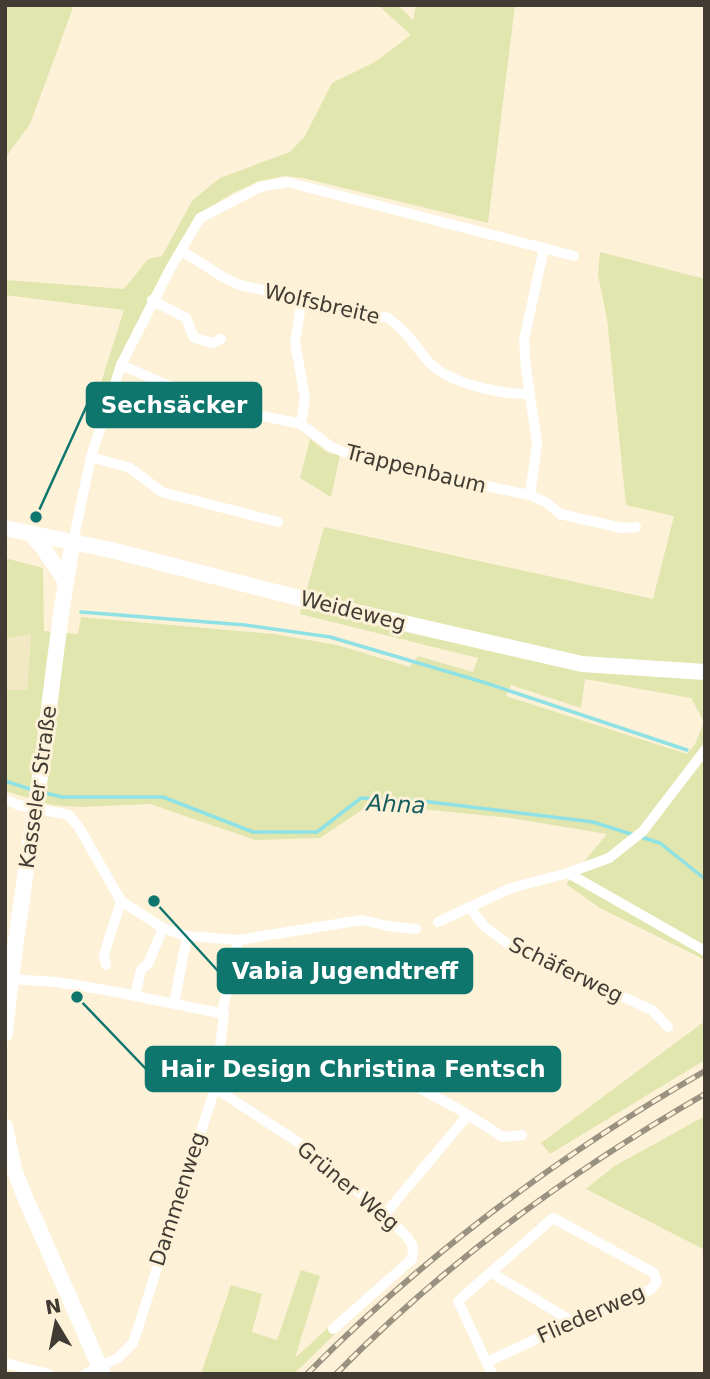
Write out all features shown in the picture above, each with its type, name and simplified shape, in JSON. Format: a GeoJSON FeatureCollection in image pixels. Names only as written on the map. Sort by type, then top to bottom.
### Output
{"type":"FeatureCollection","features":[{"type":"Feature","properties":{"kind":"main road","name":"Weideweg"},"geometry":{"type":"LineString","coordinates":[[5,528],[111,550],[347,610],[582,664],[705,672]]}},
{"type":"Feature","properties":{"kind":"main road"},"geometry":{"type":"LineString","coordinates":[[30,533],[66,582]]}},
{"type":"Feature","properties":{"kind":"main road","name":"Kasseler Straße"},"geometry":{"type":"LineString","coordinates":[[5,1034],[8,979],[74,542]]}},
{"type":"Feature","properties":{"kind":"main road"},"geometry":{"type":"LineString","coordinates":[[5,1126],[10,1170],[102,1370]]}},
{"type":"Feature","properties":{"kind":"street"},"geometry":{"type":"LineString","coordinates":[[74,542],[92,457],[121,365],[152,300],[200,218],[260,187],[287,182],[574,256]]}},
{"type":"Feature","properties":{"kind":"street"},"geometry":{"type":"LineString","coordinates":[[530,495],[537,443],[524,340],[544,248]]}},
{"type":"Feature","properties":{"kind":"street","name":"Wolfsbreite"},"geometry":{"type":"LineString","coordinates":[[182,250],[240,285],[388,318],[404,330],[429,362],[450,378],[514,394],[529,394]]}},
{"type":"Feature","properties":{"kind":"street"},"geometry":{"type":"LineString","coordinates":[[301,424],[304,398],[295,342],[302,299]]}},
{"type":"Feature","properties":{"kind":"street"},"geometry":{"type":"LineString","coordinates":[[152,300],[186,318],[194,338],[213,343],[221,339]]}},
{"type":"Feature","properties":{"kind":"street","name":"Trappenbaum"},"geometry":{"type":"LineString","coordinates":[[121,365],[216,407],[301,424],[330,446],[343,452],[441,477],[530,495],[561,514],[622,528],[636,527]]}},
{"type":"Feature","properties":{"kind":"street"},"geometry":{"type":"LineString","coordinates":[[92,457],[130,467],[162,492],[278,522]]}},
{"type":"Feature","properties":{"kind":"street"},"geometry":{"type":"LineString","coordinates":[[438,922],[511,888],[568,873],[609,858],[643,831],[705,750]]}},
{"type":"Feature","properties":{"kind":"street"},"geometry":{"type":"LineString","coordinates":[[5,799],[18,805],[69,815],[80,829],[121,901],[163,928],[187,936],[238,940],[362,920],[416,929]]}},
{"type":"Feature","properties":{"kind":"street"},"geometry":{"type":"LineString","coordinates":[[568,873],[705,951]]}},
{"type":"Feature","properties":{"kind":"street"},"geometry":{"type":"LineString","coordinates":[[106,965],[104,955],[121,901]]}},
{"type":"Feature","properties":{"kind":"street","name":"Schäferweg"},"geometry":{"type":"LineString","coordinates":[[470,907],[485,927],[511,946],[652,1010],[668,1027]]}},
{"type":"Feature","properties":{"kind":"street"},"geometry":{"type":"LineString","coordinates":[[135,995],[141,970],[148,964],[163,928]]}},
{"type":"Feature","properties":{"kind":"street"},"geometry":{"type":"LineString","coordinates":[[174,1003],[187,936]]}},
{"type":"Feature","properties":{"kind":"street","name":"Dammenweg"},"geometry":{"type":"LineString","coordinates":[[85,1374],[102,1370],[133,1343],[215,1088],[223,1014],[238,940]]}},
{"type":"Feature","properties":{"kind":"street"},"geometry":{"type":"LineString","coordinates":[[8,979],[57,982],[223,1014]]}},
{"type":"Feature","properties":{"kind":"street"},"geometry":{"type":"LineString","coordinates":[[385,1065],[396,1075],[503,1137],[522,1135]]}},
{"type":"Feature","properties":{"kind":"street","name":"Grüner Weg"},"geometry":{"type":"LineString","coordinates":[[215,1088],[302,1145],[385,1214],[413,1247],[412,1259],[333,1329]]}},
{"type":"Feature","properties":{"kind":"street"},"geometry":{"type":"LineString","coordinates":[[385,1214],[468,1115]]}},
{"type":"Feature","properties":{"kind":"street","name":"Fliederweg"},"geometry":{"type":"LineString","coordinates":[[487,1362],[650,1290],[657,1282],[654,1273],[553,1218],[492,1273]]}},
{"type":"Feature","properties":{"kind":"street"},"geometry":{"type":"LineString","coordinates":[[492,1374],[458,1301],[492,1273],[573,1322]]}},
{"type":"Feature","properties":{"kind":"street"},"geometry":{"type":"LineString","coordinates":[[5,1363],[49,1374]]}},
{"type":"Feature","properties":{"kind":"green space"},"geometry":{"type":"Polygon","coordinates":[[[5,5],[74,5],[30,124],[5,158],[5,5]]]}},
{"type":"Feature","properties":{"kind":"green space"},"geometry":{"type":"Polygon","coordinates":[[[378,5],[398,5],[413,20],[416,5],[515,5],[488,223],[303,178],[284,176],[259,181],[233,193],[200,213],[151,295],[118,362],[103,409],[93,408],[124,310],[5,295],[5,280],[124,289],[148,259],[162,256],[192,201],[220,178],[290,152],[305,136],[332,83],[375,62],[411,35],[378,5]]]}},
{"type":"Feature","properties":{"kind":"green space"},"geometry":{"type":"Polygon","coordinates":[[[600,252],[705,279],[705,960],[600,908],[566,884],[607,834],[510,818],[371,804],[320,838],[255,840],[150,804],[80,807],[52,805],[5,791],[5,690],[27,690],[31,634],[5,639],[5,558],[43,568],[44,631],[78,634],[81,617],[274,634],[337,645],[410,667],[418,656],[473,672],[478,658],[300,614],[324,527],[653,599],[674,516],[626,505],[607,319],[598,275],[600,252]],[[585,679],[581,708],[511,685],[506,696],[687,754],[695,744],[704,722],[691,698],[585,679]]]}},
{"type":"Feature","properties":{"kind":"green space"},"geometry":{"type":"Polygon","coordinates":[[[310,439],[328,453],[340,455],[331,497],[300,478],[310,439]]]}},
{"type":"Feature","properties":{"kind":"green space"},"geometry":{"type":"Polygon","coordinates":[[[705,1021],[705,1060],[550,1154],[541,1143],[705,1021]]]}},
{"type":"Feature","properties":{"kind":"green space"},"geometry":{"type":"Polygon","coordinates":[[[705,1116],[705,1253],[703,1249],[586,1189],[613,1167],[705,1116]]]}},
{"type":"Feature","properties":{"kind":"green space"},"geometry":{"type":"Polygon","coordinates":[[[301,1270],[320,1276],[295,1358],[330,1326],[336,1333],[294,1374],[201,1374],[231,1285],[262,1294],[252,1332],[277,1340],[301,1270]]]}},
{"type":"Feature","properties":{"kind":"sand"},"geometry":{"type":"Polygon","coordinates":[[[31,634],[27,690],[5,690],[5,639],[31,634]]]}},
{"type":"Feature","properties":{"kind":"waterway"},"geometry":{"type":"LineString","coordinates":[[81,612],[245,625],[330,637],[486,683],[687,750]]}},
{"type":"Feature","properties":{"kind":"waterway","name":"Ahna"},"geometry":{"type":"LineString","coordinates":[[5,781],[33,790]]}},
{"type":"Feature","properties":{"kind":"waterway","name":"Ahna"},"geometry":{"type":"LineString","coordinates":[[41,792],[62,797],[163,797],[253,832],[317,832],[361,798],[422,801],[593,822],[634,835]]}},
{"type":"Feature","properties":{"kind":"waterway","name":"Ahna"},"geometry":{"type":"LineString","coordinates":[[641,837],[660,843],[705,879]]}},
{"type":"Feature","properties":{"kind":"railway"},"geometry":{"type":"LineString","coordinates":[[307,1374],[398,1288],[495,1209],[598,1137],[705,1071]]}},
{"type":"Feature","properties":{"kind":"railway"},"geometry":{"type":"LineString","coordinates":[[336,1374],[421,1294],[511,1221],[606,1155],[705,1094]]}},
{"type":"Feature","properties":{"kind":"place","name":"Sechsäcker"},"geometry":{"type":"Point","coordinates":[36,517]}},
{"type":"Feature","properties":{"kind":"place","name":"Vabia Jugendtreff"},"geometry":{"type":"Point","coordinates":[154,901]}},
{"type":"Feature","properties":{"kind":"place","name":"Hair Design Christina Fentsch"},"geometry":{"type":"Point","coordinates":[77,997]}}]}
